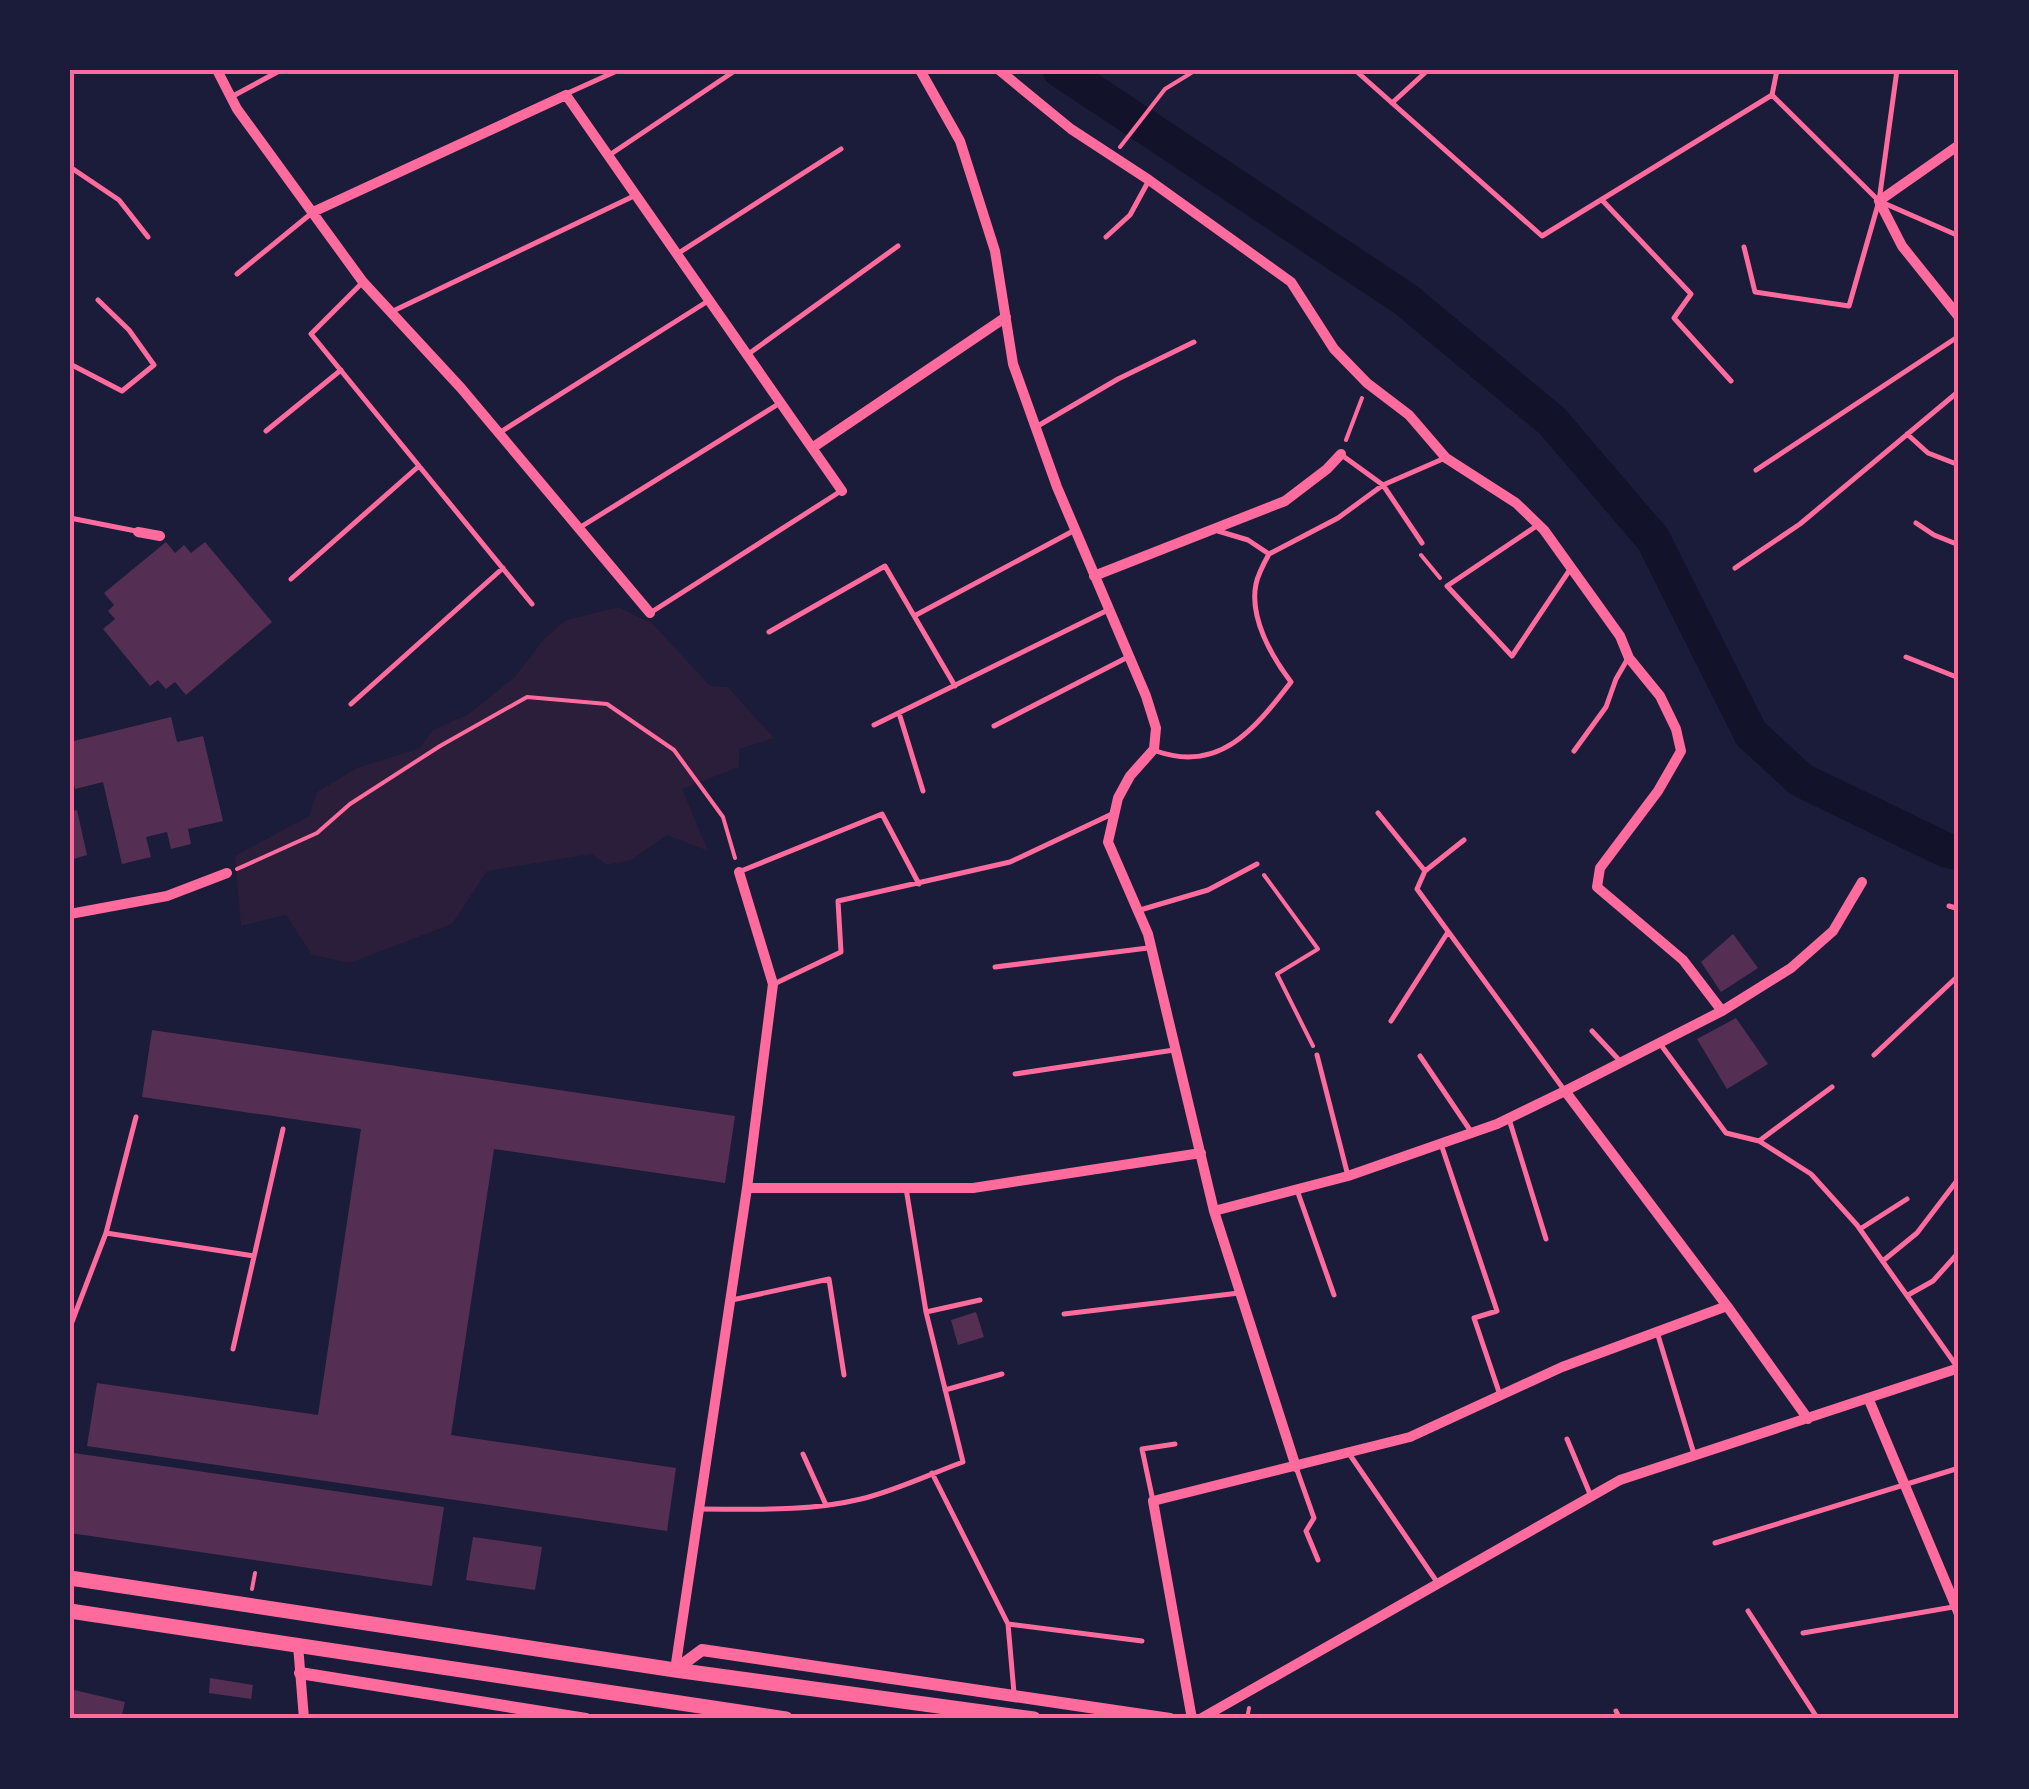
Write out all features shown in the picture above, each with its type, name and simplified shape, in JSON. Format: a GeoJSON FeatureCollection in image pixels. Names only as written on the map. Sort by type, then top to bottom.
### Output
{"type":"FeatureCollection","features":[{"type":"Feature","properties":{"kind":"main road"},"geometry":{"type":"LineString","coordinates":[[70,1578],[675,1670],[1034,1719]]}},
{"type":"Feature","properties":{"kind":"main road"},"geometry":{"type":"LineString","coordinates":[[70,1610],[786,1719]]}},
{"type":"Feature","properties":{"kind":"street"},"geometry":{"type":"LineString","coordinates":[[217,70],[230,97],[363,282],[499,433],[650,612]]}},
{"type":"Feature","properties":{"kind":"street"},"geometry":{"type":"LineString","coordinates":[[920,70],[960,141],[996,251],[1014,364],[1075,530],[1156,728],[1154,749],[1130,776],[1114,813],[1108,842],[1152,948],[1214,1211],[1296,1467]]}},
{"type":"Feature","properties":{"kind":"street"},"geometry":{"type":"LineString","coordinates":[[1000,70],[1071,129],[1150,180],[1291,282],[1334,349],[1367,383],[1409,414],[1446,458],[1516,504],[1538,524],[1572,568],[1620,636],[1629,658],[1660,696],[1682,750],[1658,791],[1600,868],[1597,887],[1683,960],[1722,1011]]}},
{"type":"Feature","properties":{"kind":"street"},"geometry":{"type":"LineString","coordinates":[[313,212],[566,94],[842,490]]}},
{"type":"Feature","properties":{"kind":"street"},"geometry":{"type":"LineString","coordinates":[[1959,145],[1879,201],[1902,246],[1959,317]]}},
{"type":"Feature","properties":{"kind":"street"},"geometry":{"type":"LineString","coordinates":[[812,448],[1006,317]]}},
{"type":"Feature","properties":{"kind":"street"},"geometry":{"type":"LineString","coordinates":[[1094,576],[1285,501],[1341,454]]}},
{"type":"Feature","properties":{"kind":"street"},"geometry":{"type":"LineString","coordinates":[[138,532],[160,536]]}},
{"type":"Feature","properties":{"kind":"street"},"geometry":{"type":"LineString","coordinates":[[675,1670],[747,1188],[773,984],[738,872]]}},
{"type":"Feature","properties":{"kind":"street"},"geometry":{"type":"LineString","coordinates":[[70,914],[168,896],[227,873]]}},
{"type":"Feature","properties":{"kind":"street"},"geometry":{"type":"LineString","coordinates":[[1214,1211],[1348,1176],[1472,1133],[1565,1091],[1722,1011],[1791,968],[1833,931],[1862,882]]}},
{"type":"Feature","properties":{"kind":"street"},"geometry":{"type":"LineString","coordinates":[[1565,1091],[1808,1420]]}},
{"type":"Feature","properties":{"kind":"street"},"geometry":{"type":"LineString","coordinates":[[747,1188],[973,1188],[1201,1153]]}},
{"type":"Feature","properties":{"kind":"street"},"geometry":{"type":"LineString","coordinates":[[1192,1719],[1153,1501],[1410,1438],[1562,1367],[1727,1306]]}},
{"type":"Feature","properties":{"kind":"street"},"geometry":{"type":"LineString","coordinates":[[1200,1719],[1620,1480],[1959,1369]]}},
{"type":"Feature","properties":{"kind":"street"},"geometry":{"type":"LineString","coordinates":[[1868,1400],[1958,1609]]}},
{"type":"Feature","properties":{"kind":"street"},"geometry":{"type":"LineString","coordinates":[[298,1645],[304,1719]]}},
{"type":"Feature","properties":{"kind":"street"},"geometry":{"type":"LineString","coordinates":[[675,1670],[702,1650],[1170,1719]]}},
{"type":"Feature","properties":{"kind":"street"},"geometry":{"type":"LineString","coordinates":[[300,1673],[586,1719]]}},
{"type":"Feature","properties":{"kind":"lane"},"geometry":{"type":"LineString","coordinates":[[230,97],[282,70]]}},
{"type":"Feature","properties":{"kind":"lane"},"geometry":{"type":"LineString","coordinates":[[566,94],[619,70]]}},
{"type":"Feature","properties":{"kind":"lane"},"geometry":{"type":"LineString","coordinates":[[608,156],[736,70]]}},
{"type":"Feature","properties":{"kind":"lane"},"geometry":{"type":"LineString","coordinates":[[1355,70],[1542,236],[1772,95],[1777,70]]}},
{"type":"Feature","properties":{"kind":"lane"},"geometry":{"type":"LineString","coordinates":[[1392,103],[1428,70]]}},
{"type":"Feature","properties":{"kind":"lane"},"geometry":{"type":"LineString","coordinates":[[1744,247],[1755,292],[1849,306],[1879,201],[1897,70]]}},
{"type":"Feature","properties":{"kind":"lane"},"geometry":{"type":"LineString","coordinates":[[1772,95],[1879,201],[1959,236]]}},
{"type":"Feature","properties":{"kind":"lane"},"geometry":{"type":"LineString","coordinates":[[677,254],[841,149]]}},
{"type":"Feature","properties":{"kind":"lane"},"geometry":{"type":"LineString","coordinates":[[70,167],[119,200],[148,237]]}},
{"type":"Feature","properties":{"kind":"lane"},"geometry":{"type":"LineString","coordinates":[[1106,237],[1130,215],[1150,180]]}},
{"type":"Feature","properties":{"kind":"lane"},"geometry":{"type":"LineString","coordinates":[[391,312],[636,195]]}},
{"type":"Feature","properties":{"kind":"lane"},"geometry":{"type":"LineString","coordinates":[[1602,200],[1691,294],[1674,318],[1731,381]]}},
{"type":"Feature","properties":{"kind":"lane"},"geometry":{"type":"LineString","coordinates":[[238,274],[313,212]]}},
{"type":"Feature","properties":{"kind":"lane"},"geometry":{"type":"LineString","coordinates":[[747,354],[898,246]]}},
{"type":"Feature","properties":{"kind":"lane"},"geometry":{"type":"LineString","coordinates":[[363,282],[311,334],[532,604]]}},
{"type":"Feature","properties":{"kind":"lane"},"geometry":{"type":"LineString","coordinates":[[70,364],[122,391],[154,365],[129,330],[98,300]]}},
{"type":"Feature","properties":{"kind":"lane"},"geometry":{"type":"LineString","coordinates":[[499,433],[709,300]]}},
{"type":"Feature","properties":{"kind":"lane"},"geometry":{"type":"LineString","coordinates":[[1756,470],[1959,336]]}},
{"type":"Feature","properties":{"kind":"lane"},"geometry":{"type":"LineString","coordinates":[[1036,427],[1118,379],[1194,342]]}},
{"type":"Feature","properties":{"kind":"lane"},"geometry":{"type":"LineString","coordinates":[[266,430],[340,370]]}},
{"type":"Feature","properties":{"kind":"lane"},"geometry":{"type":"LineString","coordinates":[[1735,568],[1800,524],[1959,391]]}},
{"type":"Feature","properties":{"kind":"lane"},"geometry":{"type":"LineString","coordinates":[[580,528],[780,402]]}},
{"type":"Feature","properties":{"kind":"lane"},"geometry":{"type":"LineString","coordinates":[[1906,433],[1928,454],[1959,465]]}},
{"type":"Feature","properties":{"kind":"lane"},"geometry":{"type":"LineString","coordinates":[[1341,454],[1383,485],[1422,542]]}},
{"type":"Feature","properties":{"kind":"lane"},"geometry":{"type":"LineString","coordinates":[[1154,749],[1160,753],[1199,756],[1230,748],[1258,725],[1291,682],[1267,646],[1255,597],[1256,582],[1269,554],[1338,518],[1383,485],[1446,458]]}},
{"type":"Feature","properties":{"kind":"lane"},"geometry":{"type":"LineString","coordinates":[[291,579],[420,466]]}},
{"type":"Feature","properties":{"kind":"lane"},"geometry":{"type":"LineString","coordinates":[[650,612],[842,490]]}},
{"type":"Feature","properties":{"kind":"lane"},"geometry":{"type":"LineString","coordinates":[[70,518],[138,532]]}},
{"type":"Feature","properties":{"kind":"lane"},"geometry":{"type":"LineString","coordinates":[[1916,523],[1959,545]]}},
{"type":"Feature","properties":{"kind":"lane"},"geometry":{"type":"LineString","coordinates":[[1538,524],[1446,586],[1512,656],[1572,568]]}},
{"type":"Feature","properties":{"kind":"lane"},"geometry":{"type":"LineString","coordinates":[[916,616],[1075,530]]}},
{"type":"Feature","properties":{"kind":"lane"},"geometry":{"type":"LineString","coordinates":[[1212,530],[1248,540],[1269,554]]}},
{"type":"Feature","properties":{"kind":"lane"},"geometry":{"type":"LineString","coordinates":[[769,632],[885,566],[955,686]]}},
{"type":"Feature","properties":{"kind":"lane"},"geometry":{"type":"LineString","coordinates":[[350,704],[503,568]]}},
{"type":"Feature","properties":{"kind":"lane"},"geometry":{"type":"LineString","coordinates":[[874,726],[1108,610]]}},
{"type":"Feature","properties":{"kind":"lane"},"geometry":{"type":"LineString","coordinates":[[994,726],[1128,657]]}},
{"type":"Feature","properties":{"kind":"lane"},"geometry":{"type":"LineString","coordinates":[[1906,657],[1959,678]]}},
{"type":"Feature","properties":{"kind":"lane"},"geometry":{"type":"LineString","coordinates":[[1574,751],[1606,706],[1629,658]]}},
{"type":"Feature","properties":{"kind":"lane"},"geometry":{"type":"LineString","coordinates":[[899,713],[924,792]]}},
{"type":"Feature","properties":{"kind":"lane"},"geometry":{"type":"LineString","coordinates":[[773,984],[841,952],[838,901],[1010,862],[1114,813]]}},
{"type":"Feature","properties":{"kind":"lane"},"geometry":{"type":"LineString","coordinates":[[738,872],[882,814],[919,884]]}},
{"type":"Feature","properties":{"kind":"lane"},"geometry":{"type":"LineString","coordinates":[[1378,814],[1425,872]]}},
{"type":"Feature","properties":{"kind":"lane"},"geometry":{"type":"LineString","coordinates":[[1464,840],[1425,872],[1416,889],[1565,1091]]}},
{"type":"Feature","properties":{"kind":"lane"},"geometry":{"type":"LineString","coordinates":[[1138,911],[1208,890],[1257,864]]}},
{"type":"Feature","properties":{"kind":"lane"},"geometry":{"type":"LineString","coordinates":[[1949,906],[1959,909]]}},
{"type":"Feature","properties":{"kind":"lane"},"geometry":{"type":"LineString","coordinates":[[1391,1021],[1448,932]]}},
{"type":"Feature","properties":{"kind":"lane"},"geometry":{"type":"LineString","coordinates":[[995,967],[1152,948]]}},
{"type":"Feature","properties":{"kind":"lane"},"geometry":{"type":"LineString","coordinates":[[1874,1055],[1959,975]]}},
{"type":"Feature","properties":{"kind":"lane"},"geometry":{"type":"LineString","coordinates":[[1592,1030],[1621,1062]]}},
{"type":"Feature","properties":{"kind":"lane"},"geometry":{"type":"LineString","coordinates":[[1659,1042],[1726,1133],[1759,1141],[1811,1174],[1884,1261],[1959,1369]]}},
{"type":"Feature","properties":{"kind":"lane"},"geometry":{"type":"LineString","coordinates":[[1015,1074],[1177,1049]]}},
{"type":"Feature","properties":{"kind":"lane"},"geometry":{"type":"LineString","coordinates":[[1318,1055],[1348,1176]]}},
{"type":"Feature","properties":{"kind":"lane"},"geometry":{"type":"LineString","coordinates":[[1420,1056],[1472,1133]]}},
{"type":"Feature","properties":{"kind":"lane"},"geometry":{"type":"LineString","coordinates":[[1759,1141],[1832,1087]]}},
{"type":"Feature","properties":{"kind":"lane"},"geometry":{"type":"LineString","coordinates":[[70,1327],[106,1233],[136,1117]]}},
{"type":"Feature","properties":{"kind":"lane"},"geometry":{"type":"LineString","coordinates":[[1509,1118],[1546,1240]]}},
{"type":"Feature","properties":{"kind":"lane"},"geometry":{"type":"LineString","coordinates":[[234,1349],[283,1128]]}},
{"type":"Feature","properties":{"kind":"lane"},"geometry":{"type":"LineString","coordinates":[[1441,1144],[1497,1310],[1474,1318],[1500,1395]]}},
{"type":"Feature","properties":{"kind":"lane"},"geometry":{"type":"LineString","coordinates":[[1884,1261],[1916,1233],[1959,1178]]}},
{"type":"Feature","properties":{"kind":"lane"},"geometry":{"type":"LineString","coordinates":[[697,1508],[794,1510],[826,1506],[864,1498],[963,1462],[926,1312],[906,1188]]}},
{"type":"Feature","properties":{"kind":"lane"},"geometry":{"type":"LineString","coordinates":[[1297,1190],[1334,1295]]}},
{"type":"Feature","properties":{"kind":"lane"},"geometry":{"type":"LineString","coordinates":[[1860,1230],[1907,1199]]}},
{"type":"Feature","properties":{"kind":"lane"},"geometry":{"type":"LineString","coordinates":[[106,1233],[254,1256]]}},
{"type":"Feature","properties":{"kind":"lane"},"geometry":{"type":"LineString","coordinates":[[1908,1295],[1933,1281],[1959,1252]]}},
{"type":"Feature","properties":{"kind":"lane"},"geometry":{"type":"LineString","coordinates":[[729,1301],[829,1279],[844,1374]]}},
{"type":"Feature","properties":{"kind":"lane"},"geometry":{"type":"LineString","coordinates":[[1064,1314],[1240,1293]]}},
{"type":"Feature","properties":{"kind":"lane"},"geometry":{"type":"LineString","coordinates":[[926,1312],[980,1300]]}},
{"type":"Feature","properties":{"kind":"lane"},"geometry":{"type":"LineString","coordinates":[[1656,1332],[1695,1456]]}},
{"type":"Feature","properties":{"kind":"lane"},"geometry":{"type":"LineString","coordinates":[[946,1390],[1002,1374]]}},
{"type":"Feature","properties":{"kind":"lane"},"geometry":{"type":"LineString","coordinates":[[1567,1440],[1591,1497]]}},
{"type":"Feature","properties":{"kind":"lane"},"geometry":{"type":"LineString","coordinates":[[1153,1501],[1142,1449],[1175,1444]]}},
{"type":"Feature","properties":{"kind":"lane"},"geometry":{"type":"LineString","coordinates":[[803,1454],[826,1506]]}},
{"type":"Feature","properties":{"kind":"lane"},"geometry":{"type":"LineString","coordinates":[[1350,1454],[1439,1584]]}},
{"type":"Feature","properties":{"kind":"lane"},"geometry":{"type":"LineString","coordinates":[[1296,1467],[1314,1518],[1306,1531],[1318,1560]]}},
{"type":"Feature","properties":{"kind":"lane"},"geometry":{"type":"LineString","coordinates":[[1714,1543],[1959,1468]]}},
{"type":"Feature","properties":{"kind":"lane"},"geometry":{"type":"LineString","coordinates":[[932,1474],[1008,1624],[1014,1696]]}},
{"type":"Feature","properties":{"kind":"lane"},"geometry":{"type":"LineString","coordinates":[[1803,1634],[1958,1609]]}},
{"type":"Feature","properties":{"kind":"lane"},"geometry":{"type":"LineString","coordinates":[[1748,1611],[1818,1719]]}},
{"type":"Feature","properties":{"kind":"lane"},"geometry":{"type":"LineString","coordinates":[[1008,1624],[1142,1642]]}},
{"type":"Feature","properties":{"kind":"lane"},"geometry":{"type":"LineString","coordinates":[[1616,1711],[1620,1719]]}},
{"type":"Feature","properties":{"kind":"path"},"geometry":{"type":"LineString","coordinates":[[1114,155],[1164,89],[1196,70]]}},
{"type":"Feature","properties":{"kind":"path"},"geometry":{"type":"LineString","coordinates":[[1341,454],[1367,383]]}},
{"type":"Feature","properties":{"kind":"path"},"geometry":{"type":"LineString","coordinates":[[1422,542],[1421,554],[1446,586]]}},
{"type":"Feature","properties":{"kind":"path"},"geometry":{"type":"LineString","coordinates":[[227,873],[317,833],[350,804],[440,746],[527,697],[606,704],[674,750],[723,817],[738,872]]}},
{"type":"Feature","properties":{"kind":"path"},"geometry":{"type":"LineString","coordinates":[[1257,864],[1318,949],[1277,974],[1318,1055]]}},
{"type":"Feature","properties":{"kind":"path"},"geometry":{"type":"LineString","coordinates":[[1247,1719],[1249,1708]]}},
{"type":"Feature","properties":{"kind":"shaded area"},"geometry":{"type":"Polygon","coordinates":[[[619,607],[653,624],[710,686],[728,687],[774,738],[739,749],[739,767],[682,789],[708,851],[667,835],[631,860],[607,865],[592,854],[487,871],[452,924],[350,963],[312,955],[286,915],[241,926],[235,856],[309,816],[317,792],[357,768],[420,748],[433,730],[469,714],[515,677],[544,639],[566,620],[619,607]]]}},
{"type":"Feature","properties":{"kind":"building"},"geometry":{"type":"Polygon","coordinates":[[[166,542],[175,553],[184,545],[191,553],[205,542],[272,622],[186,695],[175,682],[166,689],[158,680],[150,686],[103,629],[115,619],[108,611],[114,605],[104,593],[166,542]]]}},
{"type":"Feature","properties":{"kind":"building"},"geometry":{"type":"Polygon","coordinates":[[[171,717],[177,742],[203,736],[223,821],[188,829],[191,844],[171,849],[167,832],[146,837],[151,857],[122,864],[103,782],[75,789],[70,742],[171,717]]]}},
{"type":"Feature","properties":{"kind":"building"},"geometry":{"type":"Polygon","coordinates":[[[77,810],[87,855],[70,860],[70,812],[77,810]]]}},
{"type":"Feature","properties":{"kind":"building"},"geometry":{"type":"Polygon","coordinates":[[[1733,934],[1758,968],[1721,992],[1701,962],[1733,934]]]}},
{"type":"Feature","properties":{"kind":"building"},"geometry":{"type":"Polygon","coordinates":[[[1736,1018],[1768,1064],[1727,1089],[1697,1039],[1736,1018]]]}},
{"type":"Feature","properties":{"kind":"building"},"geometry":{"type":"Polygon","coordinates":[[[152,1030],[735,1116],[725,1183],[494,1149],[451,1435],[676,1468],[667,1531],[87,1446],[97,1383],[318,1415],[361,1129],[142,1097],[152,1030]]]}},
{"type":"Feature","properties":{"kind":"building"},"geometry":{"type":"Polygon","coordinates":[[[976,1312],[984,1337],[958,1345],[951,1320],[976,1312]]]}},
{"type":"Feature","properties":{"kind":"building"},"geometry":{"type":"Polygon","coordinates":[[[74,1453],[444,1507],[432,1586],[70,1533],[74,1453]]]}},
{"type":"Feature","properties":{"kind":"building"},"geometry":{"type":"Polygon","coordinates":[[[473,1537],[542,1547],[535,1590],[466,1580],[473,1537]]]}},
{"type":"Feature","properties":{"kind":"building"},"geometry":{"type":"Polygon","coordinates":[[[210,1678],[253,1685],[251,1699],[209,1693],[210,1678]]]}},
{"type":"Feature","properties":{"kind":"building"},"geometry":{"type":"Polygon","coordinates":[[[70,1689],[125,1702],[121,1719],[70,1719],[70,1689]]]}},
{"type":"Feature","properties":{"kind":"waterway"},"geometry":{"type":"LineString","coordinates":[[1060,70],[1405,299],[1552,421],[1653,539],[1751,734],[1801,780],[1959,853]]}}]}
